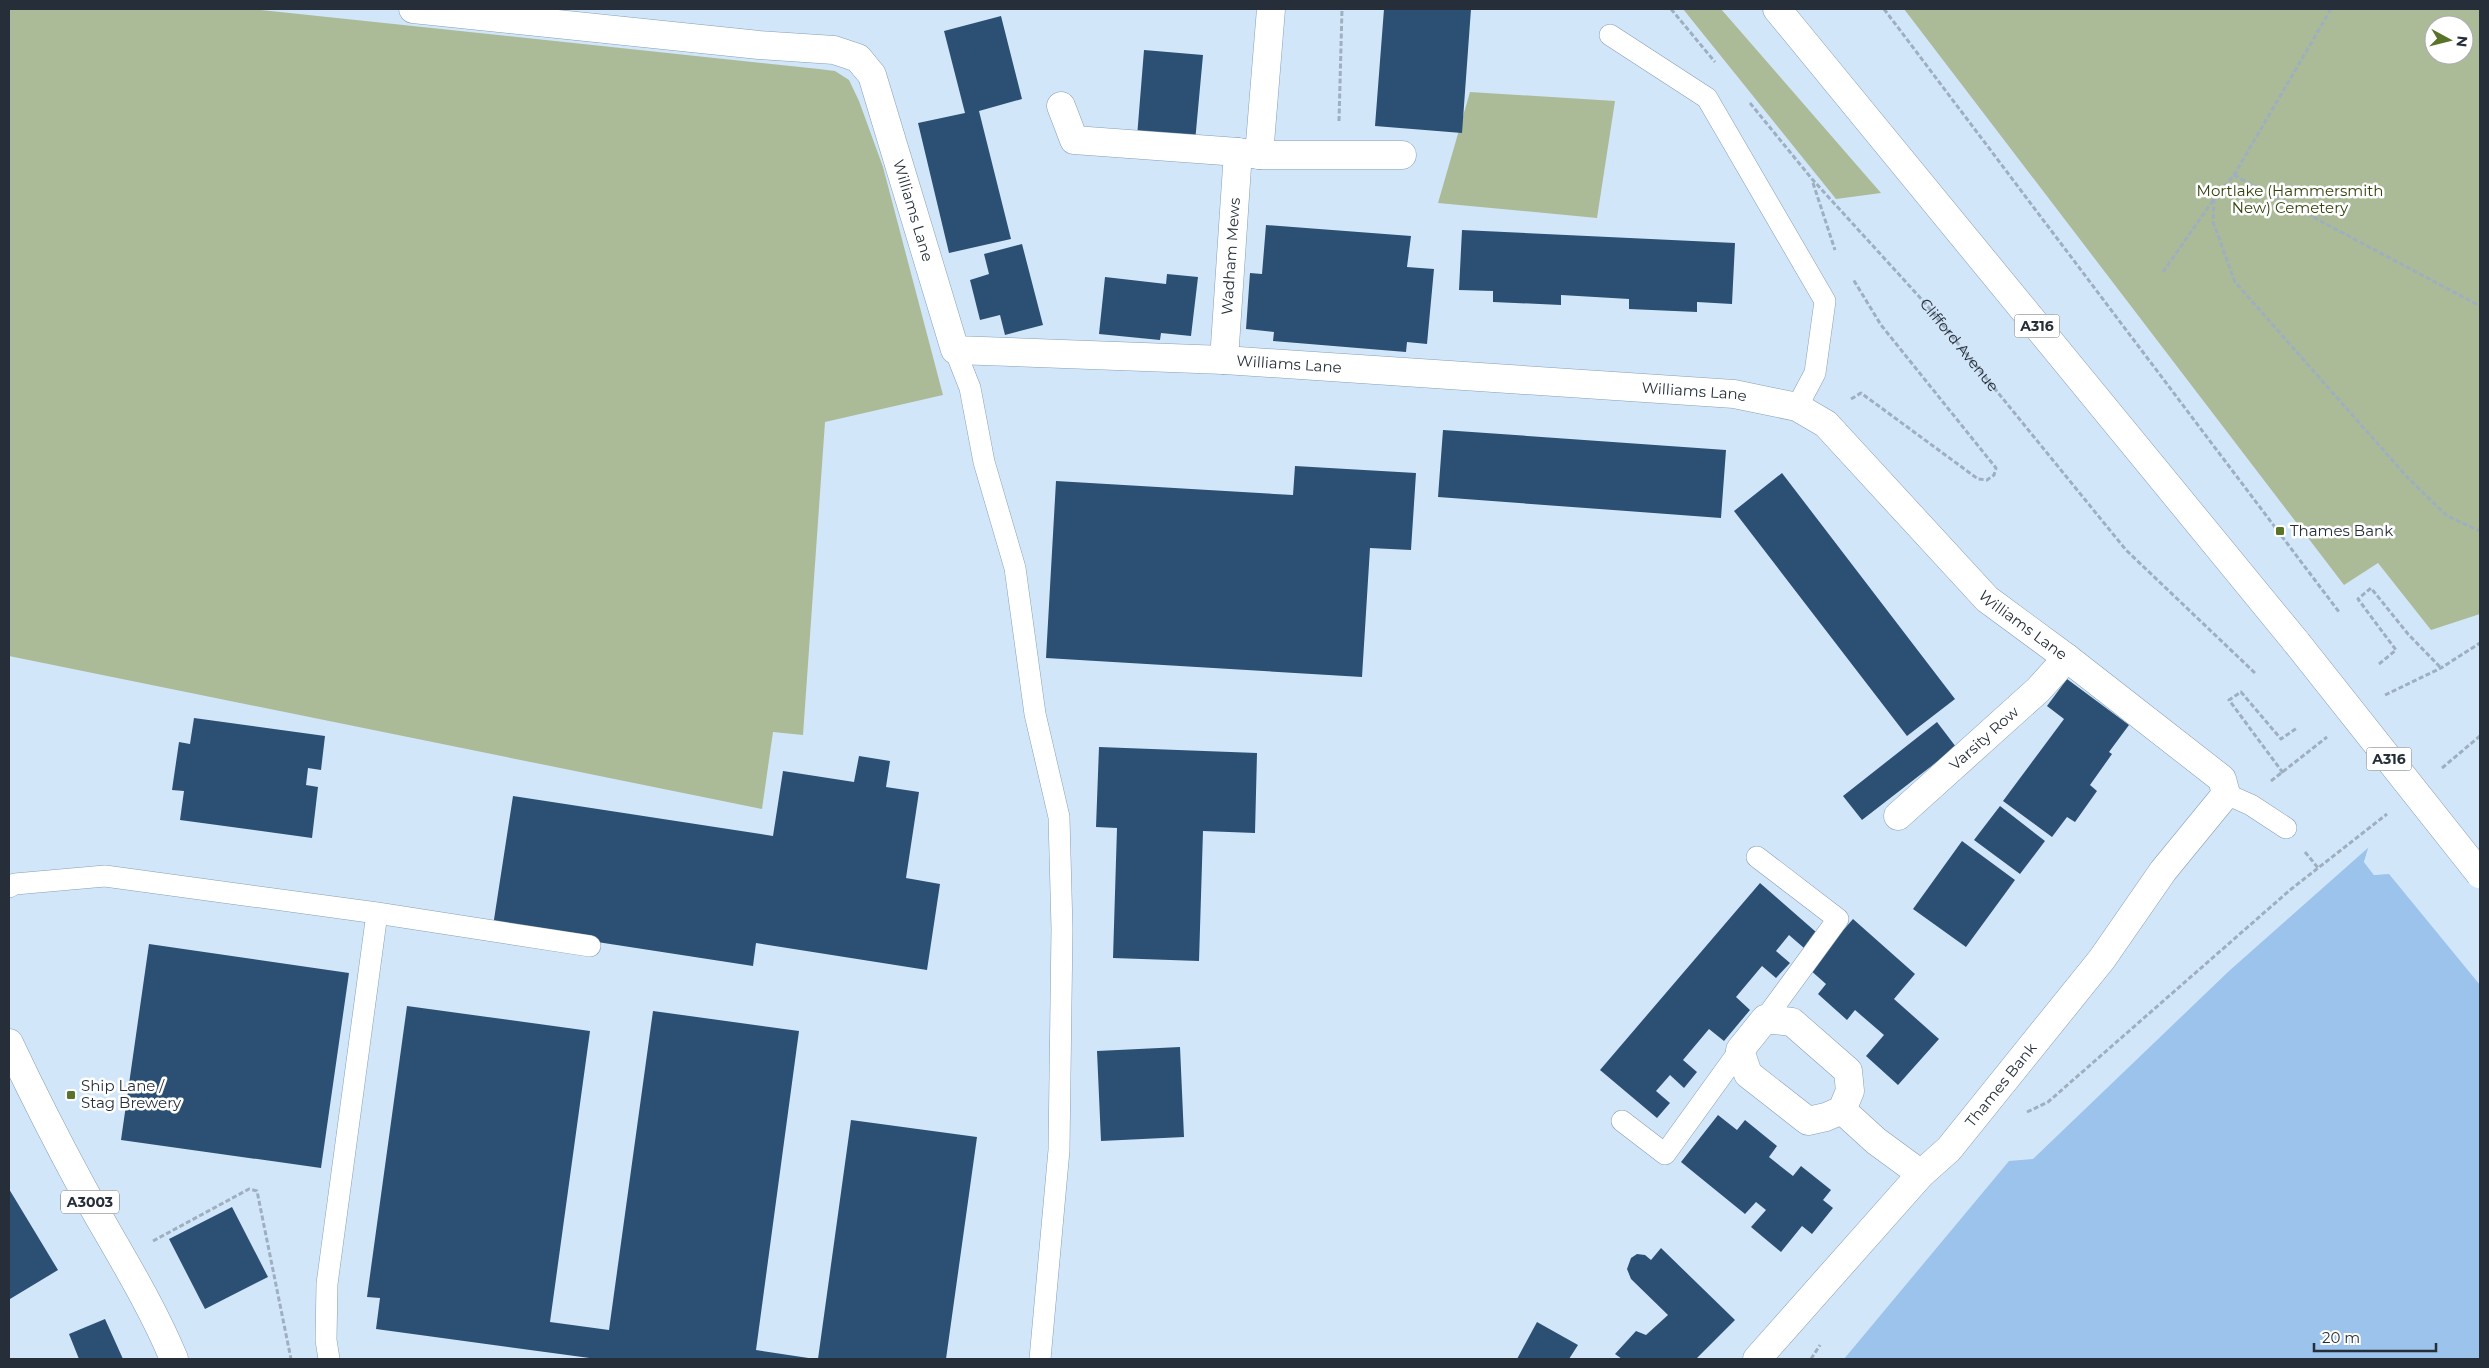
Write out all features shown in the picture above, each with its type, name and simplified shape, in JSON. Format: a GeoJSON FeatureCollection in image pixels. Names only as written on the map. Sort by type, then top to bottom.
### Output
{"type":"FeatureCollection","features":[{"type":"Feature","properties":{"kind":"main road","name":"Williams Lane"},"geometry":{"type":"LineString","coordinates":[[413,9],[834,50],[858,58],[872,75],[955,350],[1224,360],[1734,394],[1797,407],[1826,424],[1987,599],[2067,658],[2222,780],[2226,794]]}},
{"type":"Feature","properties":{"kind":"main road","name":"Wadham Mews"},"geometry":{"type":"LineString","coordinates":[[1224,360],[1249,153],[1271,9]]}},
{"type":"Feature","properties":{"kind":"main road","name":"A316"},"geometry":{"type":"LineString","coordinates":[[1778,9],[2297,643],[2480,874]]}},
{"type":"Feature","properties":{"kind":"main road"},"geometry":{"type":"LineString","coordinates":[[1062,106],[1074,140],[1249,153],[1402,155]]}},
{"type":"Feature","properties":{"kind":"main road","name":"Varsity Row"},"geometry":{"type":"LineString","coordinates":[[1898,816],[2038,690],[2067,658]]}},
{"type":"Feature","properties":{"kind":"main road","name":"Thames Bank"},"geometry":{"type":"LineString","coordinates":[[1757,1359],[1922,1174],[1949,1149],[2102,959],[2163,871],[2226,794]]}},
{"type":"Feature","properties":{"kind":"main road"},"geometry":{"type":"LineString","coordinates":[[1765,1018],[1792,1022],[1848,1071],[1850,1091],[1842,1110],[1826,1118],[1808,1121],[1748,1074],[1740,1050],[1765,1018]]}},
{"type":"Feature","properties":{"kind":"main road","name":"A3003"},"geometry":{"type":"LineString","coordinates":[[9,1043],[83,1189],[131,1271],[174,1359]]}},
{"type":"Feature","properties":{"kind":"main road"},"geometry":{"type":"LineString","coordinates":[[1842,1110],[1876,1141],[1922,1174]]}},
{"type":"Feature","properties":{"kind":"lane"},"geometry":{"type":"LineString","coordinates":[[1610,35],[1707,98],[1826,301],[1814,373],[1797,407]]}},
{"type":"Feature","properties":{"kind":"lane"},"geometry":{"type":"LineString","coordinates":[[955,350],[970,388],[984,462],[1015,568],[1035,714],[1059,817],[1062,929],[1059,1150],[1040,1359]]}},
{"type":"Feature","properties":{"kind":"lane"},"geometry":{"type":"LineString","coordinates":[[2226,794],[2251,805],[2286,828]]}},
{"type":"Feature","properties":{"kind":"lane"},"geometry":{"type":"LineString","coordinates":[[1756,857],[1838,920],[1765,1018]]}},
{"type":"Feature","properties":{"kind":"lane"},"geometry":{"type":"LineString","coordinates":[[9,887],[15,884],[105,876],[377,913],[590,946]]}},
{"type":"Feature","properties":{"kind":"lane"},"geometry":{"type":"LineString","coordinates":[[329,1359],[326,1340],[326,1284],[377,913]]}},
{"type":"Feature","properties":{"kind":"lane"},"geometry":{"type":"LineString","coordinates":[[1622,1121],[1665,1154],[1740,1050]]}},
{"type":"Feature","properties":{"kind":"path"},"geometry":{"type":"LineString","coordinates":[[1338,154],[1342,9]]}},
{"type":"Feature","properties":{"kind":"path"},"geometry":{"type":"LineString","coordinates":[[1670,9],[1717,65]]}},
{"type":"Feature","properties":{"kind":"path"},"geometry":{"type":"LineString","coordinates":[[1884,9],[2338,612]]}},
{"type":"Feature","properties":{"kind":"path"},"geometry":{"type":"LineString","coordinates":[[2164,272],[2214,199],[2234,175],[2332,9]]}},
{"type":"Feature","properties":{"kind":"path","name":"Clifford Avenue"},"geometry":{"type":"LineString","coordinates":[[1747,100],[1812,179],[1925,303],[2126,550],[2256,674]]}},
{"type":"Feature","properties":{"kind":"path"},"geometry":{"type":"LineString","coordinates":[[2234,175],[2480,306]]}},
{"type":"Feature","properties":{"kind":"path"},"geometry":{"type":"LineString","coordinates":[[1812,179],[1836,252]]}},
{"type":"Feature","properties":{"kind":"path"},"geometry":{"type":"LineString","coordinates":[[2214,199],[2214,222],[2235,282],[2408,478],[2448,516],[2480,531]]}},
{"type":"Feature","properties":{"kind":"path"},"geometry":{"type":"LineString","coordinates":[[1797,407],[1845,402],[1861,393],[1978,479],[1987,480],[1994,475],[1996,468],[1987,455],[1881,325],[1851,277]]}},
{"type":"Feature","properties":{"kind":"path"},"geometry":{"type":"LineString","coordinates":[[2379,664],[2396,650],[2358,599],[2371,588],[2408,634],[2441,668]]}},
{"type":"Feature","properties":{"kind":"path"},"geometry":{"type":"LineString","coordinates":[[2283,773],[2229,700],[2241,692],[2281,739],[2297,728]]}},
{"type":"Feature","properties":{"kind":"path"},"geometry":{"type":"LineString","coordinates":[[2474,741],[2480,736]]}},
{"type":"Feature","properties":{"kind":"path"},"geometry":{"type":"LineString","coordinates":[[2022,1114],[2048,1102],[2290,890],[2356,840]]}},
{"type":"Feature","properties":{"kind":"path"},"geometry":{"type":"LineString","coordinates":[[153,1241],[249,1189],[257,1191],[291,1359]]}},
{"type":"Feature","properties":{"kind":"green space"},"geometry":{"type":"Polygon","coordinates":[[[9,9],[252,9],[819,69],[835,71],[849,80],[859,101],[883,167],[943,395],[825,422],[803,735],[773,732],[762,809],[9,656],[9,9]]]}},
{"type":"Feature","properties":{"kind":"green space"},"geometry":{"type":"Polygon","coordinates":[[[1683,9],[1721,9],[1881,193],[1836,199],[1683,9]]]}},
{"type":"Feature","properties":{"kind":"green space","name":"Mortlake (Hammersmith New) Cemetery"},"geometry":{"type":"Polygon","coordinates":[[[1904,9],[2480,9],[2480,614],[2431,630],[2378,563],[2344,585],[1904,9]]]}},
{"type":"Feature","properties":{"kind":"green space"},"geometry":{"type":"Polygon","coordinates":[[[1470,92],[1615,101],[1597,218],[1438,203],[1470,92]]]}},
{"type":"Feature","properties":{"kind":"water"},"geometry":{"type":"Polygon","coordinates":[[[2480,813],[2480,1359],[1844,1359],[2009,1161],[2033,1159],[2229,971],[2369,847],[2364,862],[2374,875],[2389,873],[2480,813]]]}},
{"type":"Feature","properties":{"kind":"pier"},"geometry":{"type":"Polygon","coordinates":[[[2480,811],[2480,985],[2389,874],[2374,875],[2364,862],[2369,845],[2371,847],[2367,861],[2375,873],[2388,871],[2480,811]]]}},
{"type":"Feature","properties":{"kind":"building"},"geometry":{"type":"Polygon","coordinates":[[[1384,9],[1471,9],[1462,133],[1375,126],[1384,9]]]}},
{"type":"Feature","properties":{"kind":"building"},"geometry":{"type":"Polygon","coordinates":[[[1001,16],[1022,99],[979,111],[1011,239],[949,253],[918,123],[965,113],[944,31],[1001,16]]]}},
{"type":"Feature","properties":{"kind":"building"},"geometry":{"type":"Polygon","coordinates":[[[1144,50],[1203,55],[1195,142],[1137,137],[1144,50]]]}},
{"type":"Feature","properties":{"kind":"building"},"geometry":{"type":"Polygon","coordinates":[[[1266,225],[1411,236],[1407,267],[1434,269],[1427,344],[1407,342],[1406,352],[1273,341],[1274,332],[1246,329],[1250,273],[1262,274],[1266,225]]]}},
{"type":"Feature","properties":{"kind":"building"},"geometry":{"type":"Polygon","coordinates":[[[1462,230],[1735,243],[1732,304],[1697,302],[1697,312],[1629,309],[1629,299],[1561,295],[1561,305],[1493,302],[1493,291],[1459,290],[1462,230]]]}},
{"type":"Feature","properties":{"kind":"building"},"geometry":{"type":"Polygon","coordinates":[[[1022,244],[1043,325],[1005,335],[1000,315],[980,320],[970,280],[989,274],[984,254],[1022,244]]]}},
{"type":"Feature","properties":{"kind":"building"},"geometry":{"type":"Polygon","coordinates":[[[1167,274],[1198,277],[1191,336],[1161,333],[1160,340],[1099,334],[1105,277],[1166,284],[1167,274]]]}},
{"type":"Feature","properties":{"kind":"building"},"geometry":{"type":"Polygon","coordinates":[[[1443,430],[1726,450],[1721,518],[1438,497],[1443,430]]]}},
{"type":"Feature","properties":{"kind":"building"},"geometry":{"type":"Polygon","coordinates":[[[1295,466],[1416,473],[1411,550],[1370,548],[1362,677],[1046,658],[1056,481],[1293,495],[1295,466]]]}},
{"type":"Feature","properties":{"kind":"building"},"geometry":{"type":"Polygon","coordinates":[[[1782,473],[1955,699],[1907,736],[1734,511],[1782,473]]]}},
{"type":"Feature","properties":{"kind":"building"},"geometry":{"type":"Polygon","coordinates":[[[2067,679],[2129,725],[2109,752],[2112,754],[2090,785],[2097,791],[2075,822],[2067,817],[2052,837],[2003,801],[2064,719],[2047,706],[2067,679]]]}},
{"type":"Feature","properties":{"kind":"building"},"geometry":{"type":"Polygon","coordinates":[[[194,718],[325,736],[321,770],[308,768],[306,785],[318,787],[312,838],[180,820],[184,791],[172,790],[179,742],[190,744],[194,718]]]}},
{"type":"Feature","properties":{"kind":"building"},"geometry":{"type":"Polygon","coordinates":[[[1937,722],[1956,747],[1862,820],[1843,796],[1937,722]]]}},
{"type":"Feature","properties":{"kind":"building"},"geometry":{"type":"Polygon","coordinates":[[[1099,747],[1257,753],[1255,833],[1203,831],[1199,961],[1113,958],[1117,828],[1096,827],[1099,747]]]}},
{"type":"Feature","properties":{"kind":"building"},"geometry":{"type":"Polygon","coordinates":[[[859,756],[890,761],[886,787],[919,792],[906,878],[940,884],[927,970],[756,943],[753,966],[493,926],[513,796],[773,836],[783,771],[854,782],[859,756]]]}},
{"type":"Feature","properties":{"kind":"building"},"geometry":{"type":"Polygon","coordinates":[[[2000,806],[2045,841],[2020,874],[1974,840],[2000,806]]]}},
{"type":"Feature","properties":{"kind":"building"},"geometry":{"type":"Polygon","coordinates":[[[1962,841],[2015,880],[1966,947],[1913,909],[1962,841]]]}},
{"type":"Feature","properties":{"kind":"building"},"geometry":{"type":"Polygon","coordinates":[[[1760,883],[1816,932],[1804,948],[1789,935],[1776,951],[1790,963],[1776,978],[1762,966],[1736,997],[1750,1010],[1724,1041],[1709,1029],[1683,1060],[1697,1072],[1684,1088],[1670,1075],[1656,1091],[1670,1103],[1657,1118],[1600,1070],[1760,883]]]}},
{"type":"Feature","properties":{"kind":"building"},"geometry":{"type":"Polygon","coordinates":[[[1853,919],[1915,974],[1894,999],[1939,1039],[1898,1085],[1866,1056],[1884,1035],[1855,1010],[1847,1020],[1818,994],[1826,984],[1809,969],[1853,919]]]}},
{"type":"Feature","properties":{"kind":"building"},"geometry":{"type":"Polygon","coordinates":[[[149,944],[349,973],[321,1168],[121,1140],[149,944]]]}},
{"type":"Feature","properties":{"kind":"building"},"geometry":{"type":"Polygon","coordinates":[[[407,1006],[590,1031],[550,1322],[609,1330],[653,1011],[799,1031],[756,1350],[815,1359],[597,1359],[376,1329],[380,1298],[367,1297],[407,1006]]]}},
{"type":"Feature","properties":{"kind":"building"},"geometry":{"type":"Polygon","coordinates":[[[1180,1047],[1184,1137],[1101,1141],[1097,1051],[1180,1047]]]}},
{"type":"Feature","properties":{"kind":"building"},"geometry":{"type":"Polygon","coordinates":[[[1718,1115],[1737,1130],[1745,1120],[1777,1146],[1769,1157],[1793,1176],[1801,1166],[1831,1190],[1823,1200],[1833,1208],[1812,1234],[1802,1226],[1781,1252],[1751,1227],[1766,1210],[1756,1202],[1745,1214],[1681,1162],[1718,1115]]]}},
{"type":"Feature","properties":{"kind":"building"},"geometry":{"type":"Polygon","coordinates":[[[851,1120],[977,1137],[946,1359],[818,1359],[851,1120]]]}},
{"type":"Feature","properties":{"kind":"building"},"geometry":{"type":"Polygon","coordinates":[[[9,1189],[58,1270],[10,1299],[9,1297],[9,1189]]]}},
{"type":"Feature","properties":{"kind":"building"},"geometry":{"type":"Polygon","coordinates":[[[232,1207],[268,1277],[205,1309],[169,1239],[232,1207]]]}},
{"type":"Feature","properties":{"kind":"building"},"geometry":{"type":"Polygon","coordinates":[[[1661,1248],[1735,1320],[1696,1359],[1622,1359],[1615,1354],[1636,1331],[1646,1335],[1668,1315],[1631,1279],[1627,1269],[1631,1258],[1637,1254],[1645,1255],[1651,1260],[1661,1248]]]}},
{"type":"Feature","properties":{"kind":"building"},"geometry":{"type":"Polygon","coordinates":[[[105,1319],[123,1359],[79,1359],[69,1334],[105,1319]]]}},
{"type":"Feature","properties":{"kind":"building"},"geometry":{"type":"Polygon","coordinates":[[[1537,1322],[1578,1345],[1569,1359],[1517,1359],[1537,1322]]]}},
{"type":"Feature","properties":{"kind":"place","name":"Thames Bank"},"geometry":{"type":"Point","coordinates":[2280,531]}},
{"type":"Feature","properties":{"kind":"place","name":"Ship Lane / Stag Brewery"},"geometry":{"type":"Point","coordinates":[71,1095]}}]}
